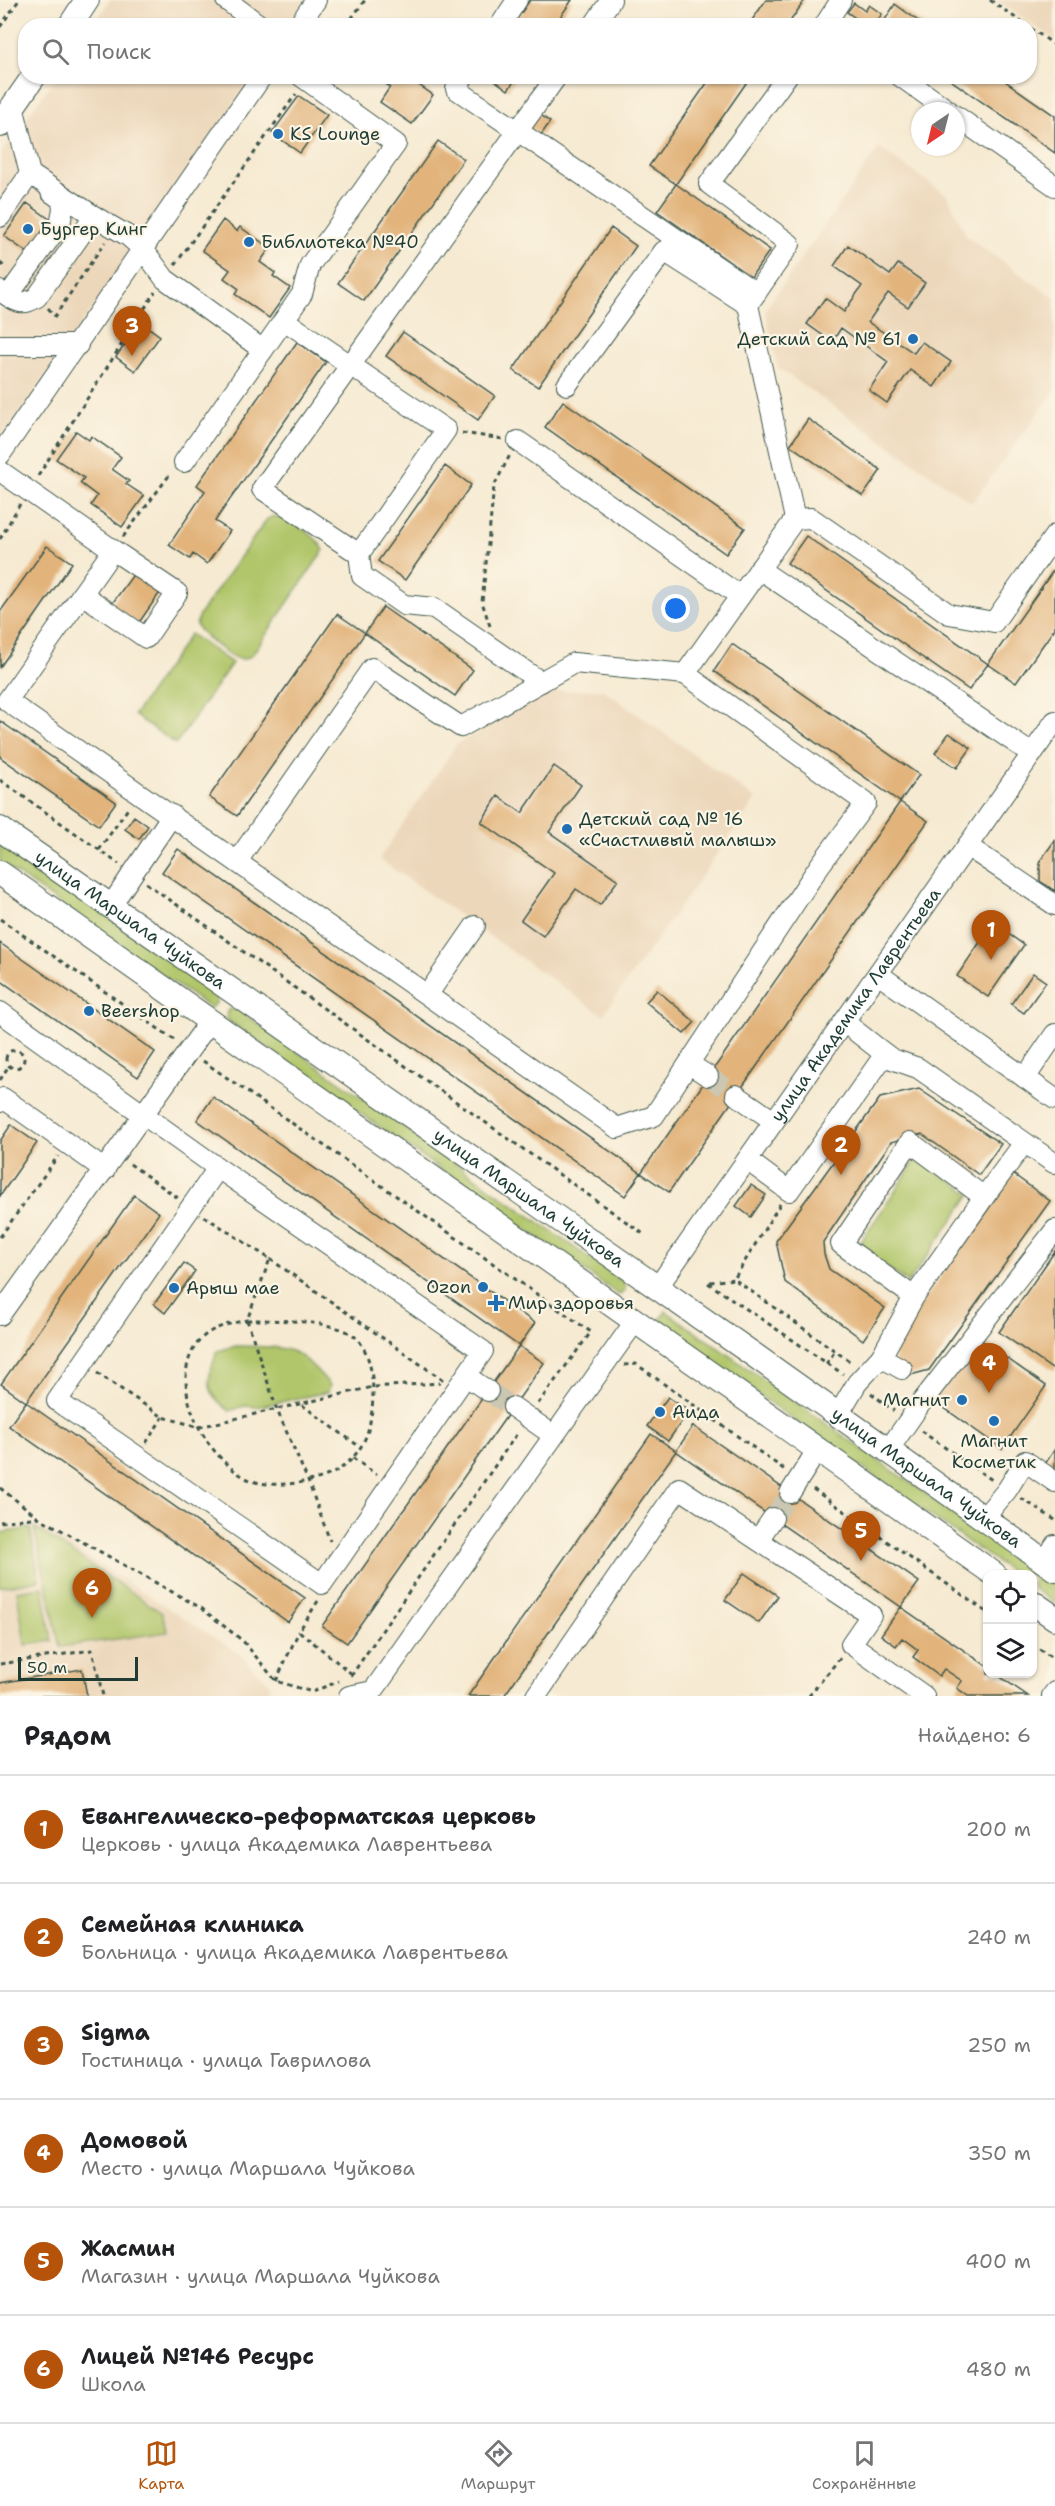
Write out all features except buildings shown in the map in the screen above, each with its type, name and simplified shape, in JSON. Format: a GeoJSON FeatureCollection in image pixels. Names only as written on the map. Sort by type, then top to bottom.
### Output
{"type":"FeatureCollection","features":[{"type":"Feature","properties":{"kind":"main road"},"geometry":{"type":"LineString","coordinates":[[75,18],[87,0]]}},
{"type":"Feature","properties":{"kind":"main road"},"geometry":{"type":"LineString","coordinates":[[7,116],[29,84]]}},
{"type":"Feature","properties":{"kind":"main road","name":"улица Маршала Чуйкова"},"geometry":{"type":"LineString","coordinates":[[0,829],[838,1415],[983,1519],[1052,1561]]}},
{"type":"Feature","properties":{"kind":"main road","name":"улица Маршала Чуйкова"},"geometry":{"type":"LineString","coordinates":[[0,873],[987,1570]]}},
{"type":"Feature","properties":{"kind":"main road"},"geometry":{"type":"LineString","coordinates":[[210,1021],[231,991]]}},
{"type":"Feature","properties":{"kind":"main road"},"geometry":{"type":"LineString","coordinates":[[636,1320],[657,1288]]}},
{"type":"Feature","properties":{"kind":"main road"},"geometry":{"type":"LineString","coordinates":[[1037,1605],[1055,1618]]}},
{"type":"Feature","properties":{"kind":"street"},"geometry":{"type":"LineString","coordinates":[[226,0],[250,18]]}},
{"type":"Feature","properties":{"kind":"street"},"geometry":{"type":"LineString","coordinates":[[304,18],[316,0]]}},
{"type":"Feature","properties":{"kind":"street"},"geometry":{"type":"LineString","coordinates":[[505,18],[517,0]]}},
{"type":"Feature","properties":{"kind":"street"},"geometry":{"type":"LineString","coordinates":[[599,18],[611,0]]}},
{"type":"Feature","properties":{"kind":"street"},"geometry":{"type":"LineString","coordinates":[[830,18],[841,0]]}},
{"type":"Feature","properties":{"kind":"street"},"geometry":{"type":"LineString","coordinates":[[0,455],[143,249],[232,103],[253,84]]}},
{"type":"Feature","properties":{"kind":"street"},"geometry":{"type":"LineString","coordinates":[[184,462],[302,294],[310,265],[396,144],[311,84]]}},
{"type":"Feature","properties":{"kind":"street"},"geometry":{"type":"LineString","coordinates":[[459,84],[456,89],[752,299],[795,519],[685,674]]}},
{"type":"Feature","properties":{"kind":"street"},"geometry":{"type":"LineString","coordinates":[[359,554],[262,489],[551,84]]}},
{"type":"Feature","properties":{"kind":"street"},"geometry":{"type":"LineString","coordinates":[[752,299],[790,244],[709,184],[781,84]]}},
{"type":"Feature","properties":{"kind":"street"},"geometry":{"type":"LineString","coordinates":[[911,84],[936,102]]}},
{"type":"Feature","properties":{"kind":"street"},"geometry":{"type":"LineString","coordinates":[[7,116],[30,174],[128,236],[143,249],[165,279],[263,350]]}},
{"type":"Feature","properties":{"kind":"street"},"geometry":{"type":"LineString","coordinates":[[965,122],[1055,186]]}},
{"type":"Feature","properties":{"kind":"street"},"geometry":{"type":"LineString","coordinates":[[0,217],[30,174]]}},
{"type":"Feature","properties":{"kind":"street"},"geometry":{"type":"LineString","coordinates":[[0,228],[23,195],[40,189],[62,200],[60,224],[10,297],[27,303],[37,297],[94,216]]}},
{"type":"Feature","properties":{"kind":"street"},"geometry":{"type":"LineString","coordinates":[[567,385],[664,251],[752,299]]}},
{"type":"Feature","properties":{"kind":"street"},"geometry":{"type":"LineString","coordinates":[[284,320],[446,430],[359,554],[362,576],[404,605],[434,608],[541,682]]}},
{"type":"Feature","properties":{"kind":"street"},"geometry":{"type":"LineString","coordinates":[[0,345],[78,345]]}},
{"type":"Feature","properties":{"kind":"street"},"geometry":{"type":"LineString","coordinates":[[518,441],[740,596]]}},
{"type":"Feature","properties":{"kind":"street"},"geometry":{"type":"LineString","coordinates":[[0,471],[177,593],[146,638],[82,594]]}},
{"type":"Feature","properties":{"kind":"street"},"geometry":{"type":"LineString","coordinates":[[795,519],[811,518],[949,614],[994,622],[1055,535]]}},
{"type":"Feature","properties":{"kind":"street"},"geometry":{"type":"LineString","coordinates":[[113,550],[7,701],[238,860],[617,1128],[654,1116],[820,865],[866,803],[685,674],[574,663],[461,727],[372,668],[238,860]]}},
{"type":"Feature","properties":{"kind":"street"},"geometry":{"type":"LineString","coordinates":[[759,569],[1032,753]]}},
{"type":"Feature","properties":{"kind":"street","name":"улица Академика Лаврентьева"},"geometry":{"type":"LineString","coordinates":[[657,1288],[1032,753],[1052,730]]}},
{"type":"Feature","properties":{"kind":"street"},"geometry":{"type":"LineString","coordinates":[[110,907],[172,815]]}},
{"type":"Feature","properties":{"kind":"street"},"geometry":{"type":"LineString","coordinates":[[967,846],[1055,905]]}},
{"type":"Feature","properties":{"kind":"street"},"geometry":{"type":"LineString","coordinates":[[428,994],[475,926]]}},
{"type":"Feature","properties":{"kind":"street"},"geometry":{"type":"LineString","coordinates":[[878,974],[1055,1099]]}},
{"type":"Feature","properties":{"kind":"street"},"geometry":{"type":"LineString","coordinates":[[0,1012],[218,1168],[483,1351],[322,1584],[57,1401],[218,1168]]}},
{"type":"Feature","properties":{"kind":"street"},"geometry":{"type":"LineString","coordinates":[[0,1315],[210,1021]]}},
{"type":"Feature","properties":{"kind":"street"},"geometry":{"type":"LineString","coordinates":[[844,1022],[892,1059],[918,1068],[1054,1163]]}},
{"type":"Feature","properties":{"kind":"street"},"geometry":{"type":"LineString","coordinates":[[1025,1078],[1055,1034]]}},
{"type":"Feature","properties":{"kind":"street"},"geometry":{"type":"LineString","coordinates":[[747,1160],[789,1191],[885,1054]]}},
{"type":"Feature","properties":{"kind":"street"},"geometry":{"type":"LineString","coordinates":[[689,1064],[708,1076]]}},
{"type":"Feature","properties":{"kind":"street"},"geometry":{"type":"LineString","coordinates":[[736,1095],[774,1121]]}},
{"type":"Feature","properties":{"kind":"street"},"geometry":{"type":"LineString","coordinates":[[0,1101],[3,1098],[68,1143],[110,1162]]}},
{"type":"Feature","properties":{"kind":"street"},"geometry":{"type":"LineString","coordinates":[[914,1297],[841,1244],[910,1142],[984,1197]]}},
{"type":"Feature","properties":{"kind":"street"},"geometry":{"type":"LineString","coordinates":[[838,1415],[857,1374],[892,1359],[914,1297],[1024,1143]]}},
{"type":"Feature","properties":{"kind":"street"},"geometry":{"type":"LineString","coordinates":[[887,1452],[1055,1230]]}},
{"type":"Feature","properties":{"kind":"street"},"geometry":{"type":"LineString","coordinates":[[349,1696],[376,1694],[553,1435],[636,1320]]}},
{"type":"Feature","properties":{"kind":"street"},"geometry":{"type":"LineString","coordinates":[[466,1376],[488,1391]]}},
{"type":"Feature","properties":{"kind":"street"},"geometry":{"type":"LineString","coordinates":[[513,1407],[553,1435]]}},
{"type":"Feature","properties":{"kind":"street"},"geometry":{"type":"LineString","coordinates":[[790,1493],[818,1449]]}},
{"type":"Feature","properties":{"kind":"street"},"geometry":{"type":"LineString","coordinates":[[983,1519],[1007,1490],[1025,1461],[1055,1482]]}},
{"type":"Feature","properties":{"kind":"street"},"geometry":{"type":"LineString","coordinates":[[536,1696],[679,1488],[872,1615],[851,1644],[924,1696]]}},
{"type":"Feature","properties":{"kind":"street"},"geometry":{"type":"LineString","coordinates":[[758,1540],[773,1518]]}},
{"type":"Feature","properties":{"kind":"path"},"geometry":{"type":"LineString","coordinates":[[0,27],[19,0]]}},
{"type":"Feature","properties":{"kind":"path"},"geometry":{"type":"LineString","coordinates":[[352,18],[365,0]]}},
{"type":"Feature","properties":{"kind":"path"},"geometry":{"type":"LineString","coordinates":[[990,0],[1015,18]]}},
{"type":"Feature","properties":{"kind":"path"},"geometry":{"type":"LineString","coordinates":[[1037,33],[1055,45]]}},
{"type":"Feature","properties":{"kind":"path"},"geometry":{"type":"LineString","coordinates":[[0,539],[28,490],[165,279],[299,84]]}},
{"type":"Feature","properties":{"kind":"path"},"geometry":{"type":"LineString","coordinates":[[446,430],[518,441],[494,486],[482,602],[499,653]]}},
{"type":"Feature","properties":{"kind":"path"},"geometry":{"type":"LineString","coordinates":[[113,550],[173,470],[184,462]]}},
{"type":"Feature","properties":{"kind":"path"},"geometry":{"type":"LineString","coordinates":[[0,780],[645,1235]]}},
{"type":"Feature","properties":{"kind":"path"},"geometry":{"type":"LineString","coordinates":[[99,850],[140,792]]}},
{"type":"Feature","properties":{"kind":"path"},"geometry":{"type":"LineString","coordinates":[[0,919],[591,1332]]}},
{"type":"Feature","properties":{"kind":"path"},"geometry":{"type":"LineString","coordinates":[[14,1050],[21,1052],[24,1058],[22,1066],[15,1069],[8,1067],[5,1060],[7,1053],[14,1050]]}},
{"type":"Feature","properties":{"kind":"path"},"geometry":{"type":"LineString","coordinates":[[0,1080],[8,1067]]}},
{"type":"Feature","properties":{"kind":"path"},"geometry":{"type":"LineString","coordinates":[[0,1238],[68,1143]]}},
{"type":"Feature","properties":{"kind":"path"},"geometry":{"type":"LineString","coordinates":[[83,1364],[163,1417],[199,1427],[374,1387],[445,1382],[270,1259],[191,1207],[110,1162]]}},
{"type":"Feature","properties":{"kind":"path"},"geometry":{"type":"LineString","coordinates":[[734,1279],[789,1191]]}},
{"type":"Feature","properties":{"kind":"path"},"geometry":{"type":"LineString","coordinates":[[270,1259],[247,1320],[277,1410],[308,1481],[338,1562]]}},
{"type":"Feature","properties":{"kind":"path"},"geometry":{"type":"LineString","coordinates":[[857,1374],[826,1364],[708,1283],[734,1279],[835,1351],[909,1422],[1007,1490],[1055,1520]]}},
{"type":"Feature","properties":{"kind":"path"},"geometry":{"type":"LineString","coordinates":[[247,1320],[288,1320],[348,1332],[363,1344],[368,1356],[374,1387],[369,1423],[353,1458],[343,1468],[329,1475],[308,1481],[283,1483],[253,1481],[240,1474],[222,1459],[199,1427],[184,1382],[191,1355],[203,1337],[214,1329],[247,1320]]}},
{"type":"Feature","properties":{"kind":"path"},"geometry":{"type":"LineString","coordinates":[[826,1364],[835,1351]]}},
{"type":"Feature","properties":{"kind":"path"},"geometry":{"type":"LineString","coordinates":[[302,1405],[360,1447]]}},
{"type":"Feature","properties":{"kind":"path"},"geometry":{"type":"LineString","coordinates":[[137,1456],[163,1417]]}},
{"type":"Feature","properties":{"kind":"path"},"geometry":{"type":"LineString","coordinates":[[353,1458],[391,1485]]}},
{"type":"Feature","properties":{"kind":"path"},"geometry":{"type":"LineString","coordinates":[[0,1488],[38,1517]]}},
{"type":"Feature","properties":{"kind":"path"},"geometry":{"type":"LineString","coordinates":[[276,1681],[299,1631],[322,1594],[322,1584]]}},
{"type":"Feature","properties":{"kind":"path"},"geometry":{"type":"LineString","coordinates":[[299,1631],[376,1694]]}},
{"type":"Feature","properties":{"kind":"path"},"geometry":{"type":"LineString","coordinates":[[809,1696],[851,1644]]}},
{"type":"Feature","properties":{"kind":"path"},"geometry":{"type":"LineString","coordinates":[[1037,1647],[1055,1660]]}},
{"type":"Feature","properties":{"kind":"path"},"geometry":{"type":"LineString","coordinates":[[0,1664],[92,1650],[102,1696]]}},
{"type":"Feature","properties":{"kind":"shaded area"},"geometry":{"type":"Polygon","coordinates":[[[110,0],[305,0],[292,18],[98,18],[110,0]]]}},
{"type":"Feature","properties":{"kind":"shaded area"},"geometry":{"type":"Polygon","coordinates":[[[997,0],[1055,0],[1055,40],[1037,28],[1037,18],[1023,18],[997,0]]]}},
{"type":"Feature","properties":{"kind":"shaded area"},"geometry":{"type":"Polygon","coordinates":[[[51,84],[247,84],[0,442],[0,155],[51,84]]]}},
{"type":"Feature","properties":{"kind":"shaded area","name":"Детский сад № 61"},"geometry":{"type":"Polygon","coordinates":[[[879,148],[947,195],[967,237],[1055,298],[1055,391],[972,503],[778,368],[765,310],[879,148]]]}},
{"type":"Feature","properties":{"kind":"shaded area","name":"Детский сад № 16 «Счастливый малыш»"},"geometry":{"type":"Polygon","coordinates":[[[602,689],[756,799],[603,1015],[379,859],[457,744],[545,692],[602,689]]]}},
{"type":"Feature","properties":{"kind":"shaded area"},"geometry":{"type":"Polygon","coordinates":[[[40,1526],[238,1653],[269,1683],[270,1696],[0,1696],[0,1533],[40,1526]]]}},
{"type":"Feature","properties":{"kind":"green space"},"geometry":{"type":"Polygon","coordinates":[[[274,516],[302,529],[324,550],[252,655],[246,659],[239,659],[216,645],[196,625],[199,615],[267,519],[274,516]]]}},
{"type":"Feature","properties":{"kind":"green space"},"geometry":{"type":"Polygon","coordinates":[[[190,634],[232,663],[176,744],[134,715],[190,634]]]}},
{"type":"Feature","properties":{"kind":"green space"},"geometry":{"type":"Polygon","coordinates":[[[0,842],[218,995],[216,1003],[210,1008],[0,862],[0,842]]]}},
{"type":"Feature","properties":{"kind":"green space"},"geometry":{"type":"Polygon","coordinates":[[[234,1007],[626,1284],[625,1291],[619,1295],[226,1019],[227,1011],[234,1007]]]}},
{"type":"Feature","properties":{"kind":"green space"},"geometry":{"type":"Polygon","coordinates":[[[917,1158],[971,1194],[908,1283],[858,1246],[917,1158]]]}},
{"type":"Feature","properties":{"kind":"green space"},"geometry":{"type":"Polygon","coordinates":[[[666,1311],[1034,1570],[1008,1570],[657,1324],[666,1311]]]}},
{"type":"Feature","properties":{"kind":"green space"},"geometry":{"type":"Polygon","coordinates":[[[236,1346],[290,1350],[308,1362],[330,1385],[328,1392],[256,1407],[244,1406],[230,1411],[215,1398],[211,1391],[210,1377],[217,1351],[236,1346]]]}},
{"type":"Feature","properties":{"kind":"green space"},"geometry":{"type":"Polygon","coordinates":[[[34,1527],[162,1613],[168,1632],[60,1647],[34,1527]]]}},
{"type":"Feature","properties":{"kind":"green space"},"geometry":{"type":"Polygon","coordinates":[[[30,1528],[39,1580],[0,1587],[0,1533],[30,1528]]]}},
{"type":"Feature","properties":{"kind":"green space"},"geometry":{"type":"Polygon","coordinates":[[[1037,1572],[1055,1585],[1055,1604],[1037,1591],[1037,1572]]]}},
{"type":"Feature","properties":{"kind":"green space"},"geometry":{"type":"Polygon","coordinates":[[[43,1587],[52,1641],[25,1645],[17,1591],[43,1587]]]}},
{"type":"Feature","properties":{"kind":"tunnel"},"geometry":{"type":"LineString","coordinates":[[708,1076],[736,1095]]}},
{"type":"Feature","properties":{"kind":"tunnel"},"geometry":{"type":"LineString","coordinates":[[488,1391],[513,1407]]}},
{"type":"Feature","properties":{"kind":"tunnel"},"geometry":{"type":"LineString","coordinates":[[773,1518],[790,1493]]}},
{"type":"Feature","properties":{"kind":"place","name":"KS Lounge"},"geometry":{"type":"Point","coordinates":[278,134]}},
{"type":"Feature","properties":{"kind":"place","name":"Бургер Кинг"},"geometry":{"type":"Point","coordinates":[28,229]}},
{"type":"Feature","properties":{"kind":"place","name":"Библиотека №40"},"geometry":{"type":"Point","coordinates":[249,242]}},
{"type":"Feature","properties":{"kind":"place","name":"Детский сад № 61"},"geometry":{"type":"Point","coordinates":[913,339]}},
{"type":"Feature","properties":{"kind":"place","name":"Sigma"},"geometry":{"type":"Point","coordinates":[132,356]}},
{"type":"Feature","properties":{"kind":"place","name":"Детский сад № 16 «Счастливый малыш»"},"geometry":{"type":"Point","coordinates":[567,829]}},
{"type":"Feature","properties":{"kind":"place","name":"Евангелическо-реформатская церковь"},"geometry":{"type":"Point","coordinates":[991,960]}},
{"type":"Feature","properties":{"kind":"place","name":"Beershop"},"geometry":{"type":"Point","coordinates":[89,1011]}},
{"type":"Feature","properties":{"kind":"place","name":"Семейная клиника"},"geometry":{"type":"Point","coordinates":[841,1175]}},
{"type":"Feature","properties":{"kind":"place","name":"Ozon"},"geometry":{"type":"Point","coordinates":[483,1287]}},
{"type":"Feature","properties":{"kind":"place","name":"Арыш мае"},"geometry":{"type":"Point","coordinates":[174,1288]}},
{"type":"Feature","properties":{"kind":"place","name":"Мир здоровья"},"geometry":{"type":"Point","coordinates":[496,1303]}},
{"type":"Feature","properties":{"kind":"place","name":"Домовой"},"geometry":{"type":"Point","coordinates":[989,1393]}},
{"type":"Feature","properties":{"kind":"place","name":"Магнит"},"geometry":{"type":"Point","coordinates":[962,1400]}},
{"type":"Feature","properties":{"kind":"place","name":"Аида"},"geometry":{"type":"Point","coordinates":[660,1412]}},
{"type":"Feature","properties":{"kind":"place","name":"Магнит Косметик"},"geometry":{"type":"Point","coordinates":[994,1421]}},
{"type":"Feature","properties":{"kind":"place","name":"Жасмин"},"geometry":{"type":"Point","coordinates":[861,1561]}},
{"type":"Feature","properties":{"kind":"place","name":"Лицей №146 Ресурс"},"geometry":{"type":"Point","coordinates":[92,1618]}}]}
